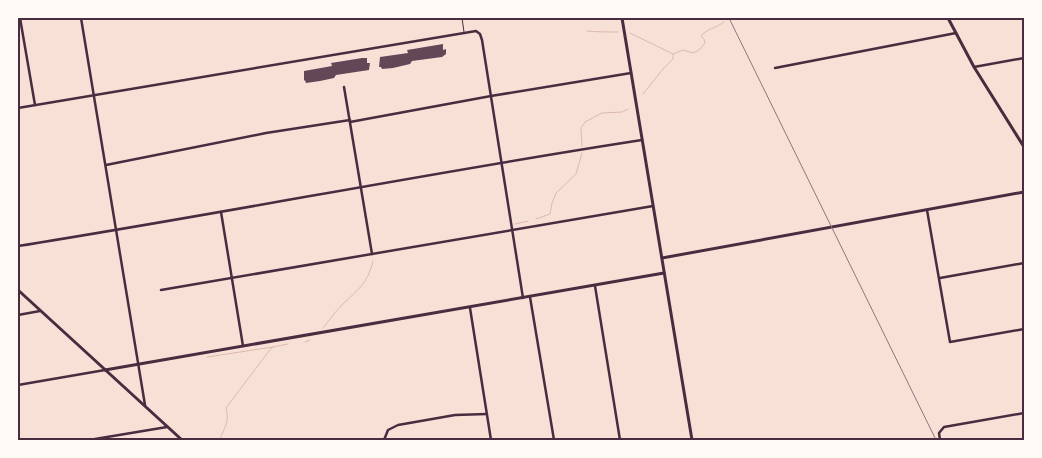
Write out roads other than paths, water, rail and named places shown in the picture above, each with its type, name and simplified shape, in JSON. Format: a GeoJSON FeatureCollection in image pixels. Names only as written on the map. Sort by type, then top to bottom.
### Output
{"type":"FeatureCollection","features":[{"type":"Feature","properties":{"kind":"street"},"geometry":{"type":"LineString","coordinates":[[20,18],[35,105]]}},
{"type":"Feature","properties":{"kind":"street"},"geometry":{"type":"LineString","coordinates":[[81,18],[145,406]]}},
{"type":"Feature","properties":{"kind":"street"},"geometry":{"type":"LineString","coordinates":[[622,18],[692,440]]}},
{"type":"Feature","properties":{"kind":"street"},"geometry":{"type":"LineString","coordinates":[[948,18],[974,67],[1024,147]]}},
{"type":"Feature","properties":{"kind":"street"},"geometry":{"type":"LineString","coordinates":[[18,108],[474,30],[478,32],[482,40],[523,298]]}},
{"type":"Feature","properties":{"kind":"street"},"geometry":{"type":"LineString","coordinates":[[775,68],[956,33]]}},
{"type":"Feature","properties":{"kind":"street"},"geometry":{"type":"LineString","coordinates":[[974,67],[1024,58]]}},
{"type":"Feature","properties":{"kind":"street"},"geometry":{"type":"LineString","coordinates":[[106,165],[266,133],[350,121],[631,73]]}},
{"type":"Feature","properties":{"kind":"street"},"geometry":{"type":"LineString","coordinates":[[344,87],[372,254]]}},
{"type":"Feature","properties":{"kind":"street"},"geometry":{"type":"LineString","coordinates":[[18,246],[642,140]]}},
{"type":"Feature","properties":{"kind":"street"},"geometry":{"type":"LineString","coordinates":[[662,258],[1024,192]]}},
{"type":"Feature","properties":{"kind":"street"},"geometry":{"type":"LineString","coordinates":[[161,290],[653,206]]}},
{"type":"Feature","properties":{"kind":"street"},"geometry":{"type":"LineString","coordinates":[[927,210],[950,342],[1024,329]]}},
{"type":"Feature","properties":{"kind":"street"},"geometry":{"type":"LineString","coordinates":[[221,212],[243,346]]}},
{"type":"Feature","properties":{"kind":"street"},"geometry":{"type":"LineString","coordinates":[[939,278],[1024,263]]}},
{"type":"Feature","properties":{"kind":"street"},"geometry":{"type":"LineString","coordinates":[[18,385],[664,273]]}},
{"type":"Feature","properties":{"kind":"street"},"geometry":{"type":"LineString","coordinates":[[595,286],[620,440]]}},
{"type":"Feature","properties":{"kind":"street"},"geometry":{"type":"LineString","coordinates":[[18,290],[182,440]]}},
{"type":"Feature","properties":{"kind":"street"},"geometry":{"type":"LineString","coordinates":[[530,297],[554,440]]}},
{"type":"Feature","properties":{"kind":"street"},"geometry":{"type":"LineString","coordinates":[[470,308],[491,440]]}},
{"type":"Feature","properties":{"kind":"street"},"geometry":{"type":"LineString","coordinates":[[18,315],[40,311]]}},
{"type":"Feature","properties":{"kind":"street"},"geometry":{"type":"LineString","coordinates":[[940,440],[940,431],[946,426],[1024,413]]}},
{"type":"Feature","properties":{"kind":"street"},"geometry":{"type":"LineString","coordinates":[[384,440],[387,432],[392,427],[398,425],[455,415],[487,414]]}},
{"type":"Feature","properties":{"kind":"street"},"geometry":{"type":"LineString","coordinates":[[89,440],[167,427]]}},
{"type":"Feature","properties":{"kind":"lane"},"geometry":{"type":"LineString","coordinates":[[462,18],[464,32]]}},
{"type":"Feature","properties":{"kind":"waterway"},"geometry":{"type":"LineString","coordinates":[[673,54],[683,50],[693,53],[699,50],[705,43],[701,36],[724,22]]}},
{"type":"Feature","properties":{"kind":"waterway"},"geometry":{"type":"LineString","coordinates":[[587,31],[618,32]]}},
{"type":"Feature","properties":{"kind":"waterway"},"geometry":{"type":"LineString","coordinates":[[630,33],[673,54]]}},
{"type":"Feature","properties":{"kind":"waterway"},"geometry":{"type":"LineString","coordinates":[[643,94],[673,59],[673,55]]}},
{"type":"Feature","properties":{"kind":"waterway"},"geometry":{"type":"LineString","coordinates":[[582,146],[581,128],[585,122],[602,113],[622,112],[628,109]]}},
{"type":"Feature","properties":{"kind":"waterway"},"geometry":{"type":"LineString","coordinates":[[536,219],[550,214],[556,193],[576,174],[582,153]]}},
{"type":"Feature","properties":{"kind":"waterway"},"geometry":{"type":"LineString","coordinates":[[515,224],[528,221]]}},
{"type":"Feature","properties":{"kind":"waterway"},"geometry":{"type":"LineString","coordinates":[[323,328],[365,281],[373,261]]}},
{"type":"Feature","properties":{"kind":"waterway"},"geometry":{"type":"LineString","coordinates":[[305,342],[310,340]]}},
{"type":"Feature","properties":{"kind":"waterway"},"geometry":{"type":"LineString","coordinates":[[220,440],[227,421],[226,408],[269,351],[273,347],[288,344]]}},
{"type":"Feature","properties":{"kind":"waterway"},"geometry":{"type":"LineString","coordinates":[[207,357],[273,347]]}},
{"type":"Feature","properties":{"kind":"railway"},"geometry":{"type":"LineString","coordinates":[[729,18],[936,440]]}}]}
